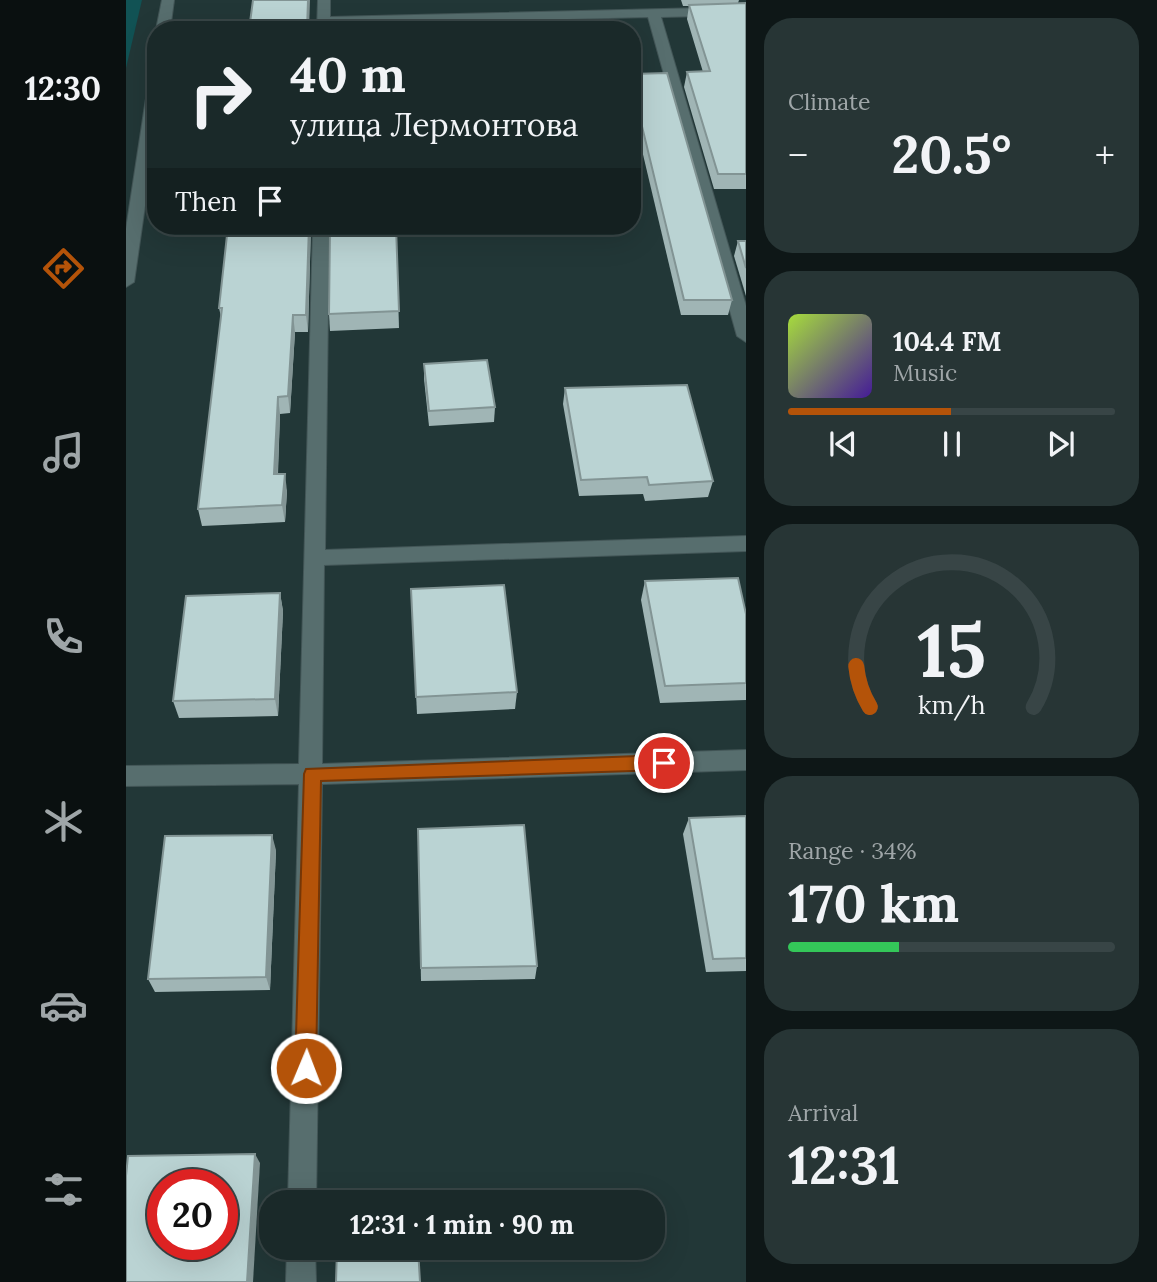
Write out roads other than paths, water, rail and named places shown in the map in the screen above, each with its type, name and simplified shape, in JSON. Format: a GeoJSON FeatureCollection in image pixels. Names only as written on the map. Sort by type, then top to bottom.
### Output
{"type":"FeatureCollection","features":[{"type":"Feature","properties":{"kind":"street"},"geometry":{"type":"LineString","coordinates":[[164,21],[168,0]]}},
{"type":"Feature","properties":{"kind":"street"},"geometry":{"type":"LineString","coordinates":[[324,0],[324,21]]}},
{"type":"Feature","properties":{"kind":"street"},"geometry":{"type":"LineString","coordinates":[[442,21],[746,11]]}},
{"type":"Feature","properties":{"kind":"street"},"geometry":{"type":"LineString","coordinates":[[653,12],[746,336]]}},
{"type":"Feature","properties":{"kind":"street"},"geometry":{"type":"LineString","coordinates":[[127,272],[147,139]]}},
{"type":"Feature","properties":{"kind":"street"},"geometry":{"type":"LineString","coordinates":[[302,1190],[321,235]]}},
{"type":"Feature","properties":{"kind":"street"},"geometry":{"type":"LineString","coordinates":[[316,558],[746,543]]}},
{"type":"Feature","properties":{"kind":"street"},"geometry":{"type":"LineString","coordinates":[[126,776],[312,774],[746,760]]}},
{"type":"Feature","properties":{"kind":"street"},"geometry":{"type":"LineString","coordinates":[[301,1260],[301,1282]]}}]}
